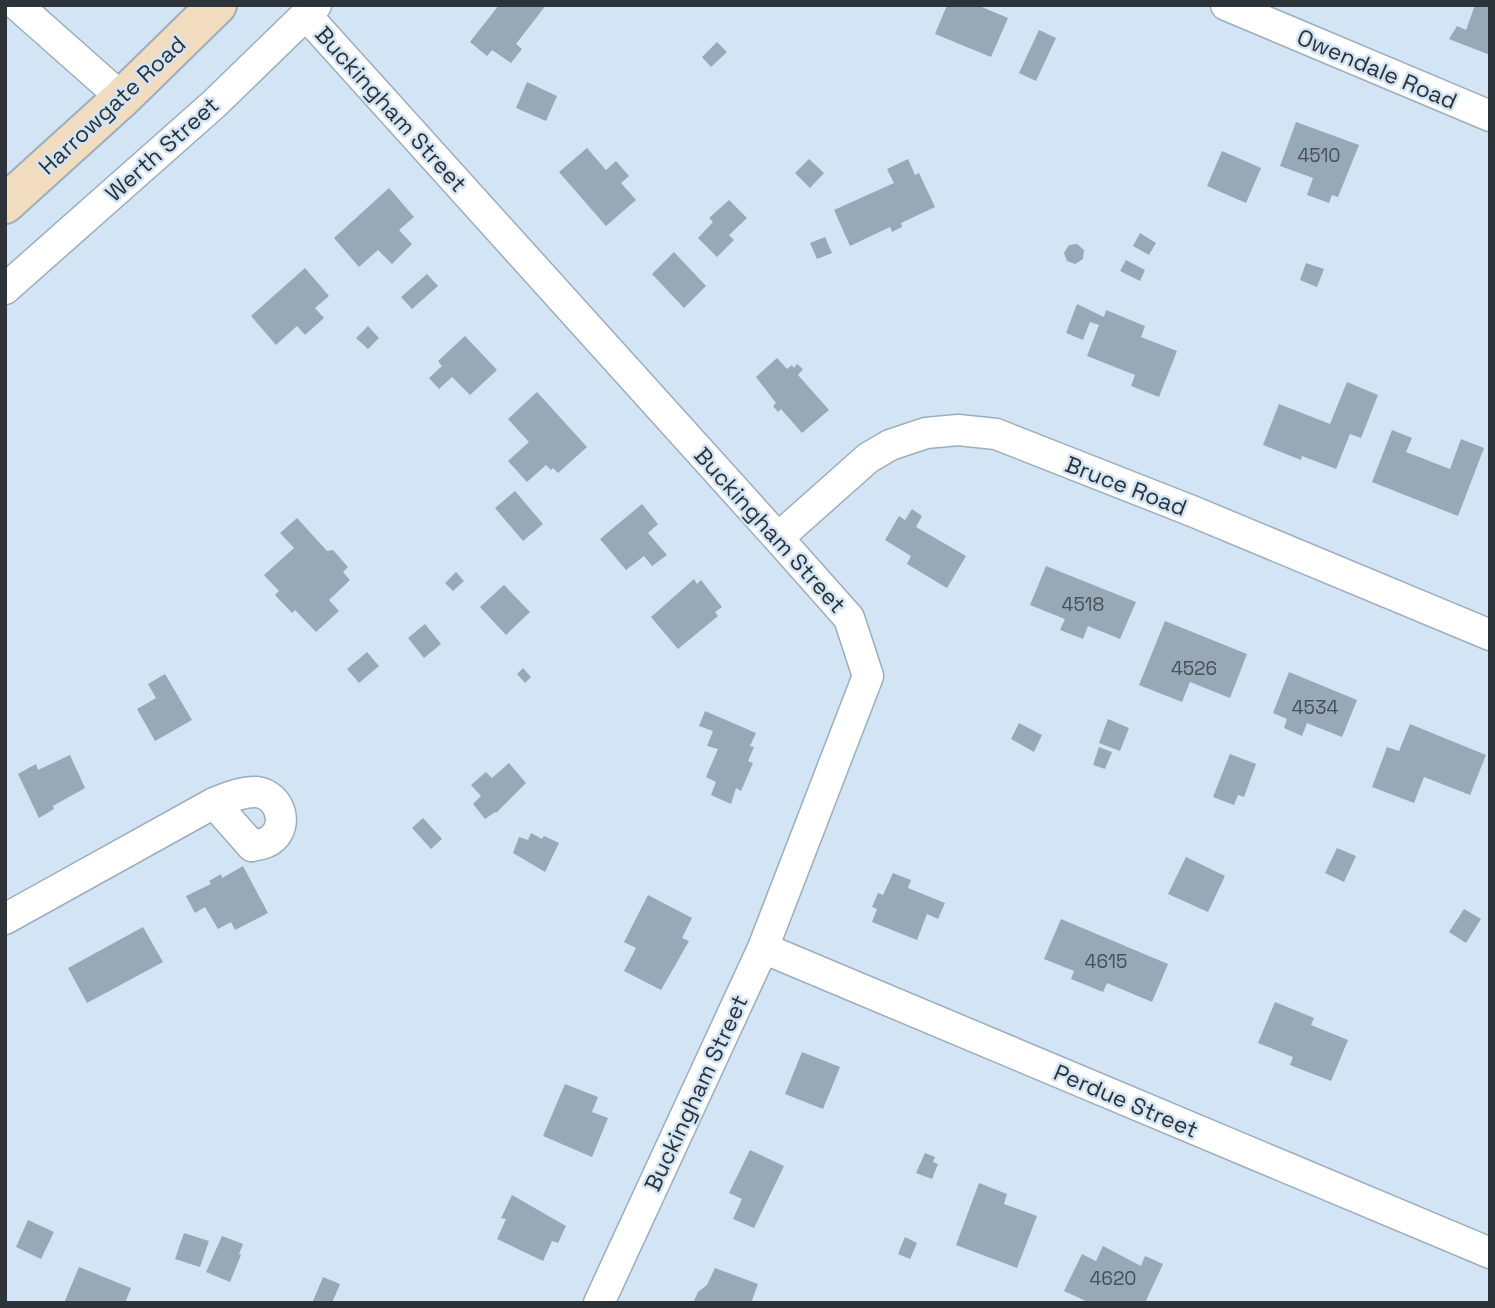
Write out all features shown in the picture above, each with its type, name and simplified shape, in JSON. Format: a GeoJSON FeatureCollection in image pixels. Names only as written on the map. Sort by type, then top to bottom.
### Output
{"type":"FeatureCollection","features":[{"type":"Feature","properties":{"kind":"main road","name":"Harrowgate Road"},"geometry":{"type":"LineString","coordinates":[[5,204],[122,98],[217,5]]}},
{"type":"Feature","properties":{"kind":"street"},"geometry":{"type":"LineString","coordinates":[[17,5],[122,98]]}},
{"type":"Feature","properties":{"kind":"street","name":"Owendale Road"},"geometry":{"type":"LineString","coordinates":[[1226,5],[1490,116]]}},
{"type":"Feature","properties":{"kind":"street","name":"Werth Street"},"geometry":{"type":"LineString","coordinates":[[5,289],[214,104],[311,10]]}},
{"type":"Feature","properties":{"kind":"street","name":"Buckingham Street"},"geometry":{"type":"LineString","coordinates":[[311,10],[849,618],[867,676],[763,948],[599,1303]]}},
{"type":"Feature","properties":{"kind":"street","name":"Bruce Road"},"geometry":{"type":"LineString","coordinates":[[778,538],[868,458],[890,445],[926,433],[958,430],[996,434],[1490,635]]}},
{"type":"Feature","properties":{"kind":"street"},"geometry":{"type":"LineString","coordinates":[[5,919],[214,803]]}},
{"type":"Feature","properties":{"kind":"street","name":"Perdue Street"},"geometry":{"type":"LineString","coordinates":[[763,948],[1490,1253]]}},
{"type":"Feature","properties":{"kind":"building"},"geometry":{"type":"Polygon","coordinates":[[[499,5],[546,5],[516,44],[522,49],[511,63],[492,50],[487,56],[470,42],[499,5]]]}},
{"type":"Feature","properties":{"kind":"building"},"geometry":{"type":"Polygon","coordinates":[[[947,5],[977,5],[1008,18],[991,57],[935,34],[947,5]]]}},
{"type":"Feature","properties":{"kind":"building"},"geometry":{"type":"Polygon","coordinates":[[[1475,5],[1490,5],[1490,55],[1449,39],[1457,26],[1466,30],[1475,5]]]}},
{"type":"Feature","properties":{"kind":"building"},"geometry":{"type":"Polygon","coordinates":[[[1039,30],[1056,38],[1036,81],[1019,73],[1039,30]]]}},
{"type":"Feature","properties":{"kind":"building"},"geometry":{"type":"Polygon","coordinates":[[[717,42],[727,52],[711,67],[702,57],[717,42]]]}},
{"type":"Feature","properties":{"kind":"building"},"geometry":{"type":"Polygon","coordinates":[[[527,82],[557,96],[546,121],[516,108],[527,82]]]}},
{"type":"Feature","properties":{"kind":"building"},"geometry":{"type":"Polygon","coordinates":[[[1296,122],[1359,145],[1338,197],[1332,195],[1329,203],[1307,195],[1313,178],[1280,166],[1296,122]]]}},
{"type":"Feature","properties":{"kind":"building"},"geometry":{"type":"Polygon","coordinates":[[[587,148],[606,170],[616,161],[629,176],[621,183],[636,200],[606,226],[559,172],[587,148]]]}},
{"type":"Feature","properties":{"kind":"building"},"geometry":{"type":"Polygon","coordinates":[[[1222,151],[1261,168],[1246,203],[1207,186],[1222,151]]]}},
{"type":"Feature","properties":{"kind":"building"},"geometry":{"type":"Polygon","coordinates":[[[809,159],[824,173],[810,188],[795,173],[809,159]]]}},
{"type":"Feature","properties":{"kind":"building"},"geometry":{"type":"Polygon","coordinates":[[[908,159],[915,175],[919,173],[935,207],[901,223],[902,227],[892,232],[890,227],[850,246],[834,210],[894,183],[887,169],[908,159]]]}},
{"type":"Feature","properties":{"kind":"building"},"geometry":{"type":"Polygon","coordinates":[[[389,188],[414,217],[399,230],[412,244],[392,264],[378,250],[359,267],[334,238],[389,188]]]}},
{"type":"Feature","properties":{"kind":"building"},"geometry":{"type":"Polygon","coordinates":[[[729,200],[747,218],[729,235],[734,240],[717,257],[698,238],[713,222],[709,218],[729,200]]]}},
{"type":"Feature","properties":{"kind":"building"},"geometry":{"type":"Polygon","coordinates":[[[1140,233],[1156,243],[1149,255],[1133,246],[1140,233]]]}},
{"type":"Feature","properties":{"kind":"building"},"geometry":{"type":"Polygon","coordinates":[[[825,237],[832,253],[817,259],[810,243],[825,237]]]}},
{"type":"Feature","properties":{"kind":"building"},"geometry":{"type":"Polygon","coordinates":[[[1077,244],[1084,250],[1083,259],[1075,264],[1067,261],[1064,253],[1069,245],[1077,244]]]}},
{"type":"Feature","properties":{"kind":"building"},"geometry":{"type":"Polygon","coordinates":[[[674,252],[706,286],[684,308],[652,274],[674,252]]]}},
{"type":"Feature","properties":{"kind":"building"},"geometry":{"type":"Polygon","coordinates":[[[1126,260],[1145,270],[1140,281],[1120,271],[1126,260]]]}},
{"type":"Feature","properties":{"kind":"building"},"geometry":{"type":"Polygon","coordinates":[[[1306,263],[1324,269],[1317,287],[1300,280],[1306,263]]]}},
{"type":"Feature","properties":{"kind":"building"},"geometry":{"type":"Polygon","coordinates":[[[305,268],[329,296],[315,308],[324,318],[305,335],[297,326],[276,345],[251,316],[305,268]]]}},
{"type":"Feature","properties":{"kind":"building"},"geometry":{"type":"Polygon","coordinates":[[[427,274],[438,286],[412,309],[401,297],[427,274]]]}},
{"type":"Feature","properties":{"kind":"building"},"geometry":{"type":"Polygon","coordinates":[[[1077,304],[1104,317],[1106,310],[1145,326],[1141,337],[1177,351],[1159,397],[1131,386],[1135,375],[1087,356],[1099,325],[1090,322],[1083,340],[1066,333],[1077,304]]]}},
{"type":"Feature","properties":{"kind":"building"},"geometry":{"type":"Polygon","coordinates":[[[368,326],[379,338],[368,349],[356,338],[368,326]]]}},
{"type":"Feature","properties":{"kind":"building"},"geometry":{"type":"Polygon","coordinates":[[[465,336],[497,370],[470,395],[452,377],[439,389],[429,378],[442,366],[438,361],[465,336]]]}},
{"type":"Feature","properties":{"kind":"building"},"geometry":{"type":"Polygon","coordinates":[[[777,358],[787,369],[792,365],[794,368],[797,364],[803,369],[798,375],[829,410],[802,433],[781,409],[778,412],[773,406],[776,403],[756,377],[777,358]]]}},
{"type":"Feature","properties":{"kind":"building"},"geometry":{"type":"Polygon","coordinates":[[[1347,382],[1378,395],[1361,438],[1350,434],[1336,469],[1302,456],[1301,460],[1263,445],[1279,404],[1330,424],[1347,382]]]}},
{"type":"Feature","properties":{"kind":"building"},"geometry":{"type":"Polygon","coordinates":[[[537,392],[587,447],[558,473],[546,465],[527,482],[508,461],[529,442],[508,419],[537,392]]]}},
{"type":"Feature","properties":{"kind":"building"},"geometry":{"type":"Polygon","coordinates":[[[1392,430],[1412,438],[1406,452],[1450,469],[1461,439],[1484,448],[1458,516],[1372,482],[1392,430]]]}},
{"type":"Feature","properties":{"kind":"building"},"geometry":{"type":"Polygon","coordinates":[[[515,491],[543,524],[523,541],[495,508],[515,491]]]}},
{"type":"Feature","properties":{"kind":"building"},"geometry":{"type":"Polygon","coordinates":[[[642,504],[658,524],[648,533],[667,555],[652,566],[644,556],[626,570],[600,539],[642,504]]]}},
{"type":"Feature","properties":{"kind":"building"},"geometry":{"type":"Polygon","coordinates":[[[912,509],[922,516],[916,527],[966,556],[947,588],[907,564],[911,556],[885,540],[899,516],[905,520],[912,509]]]}},
{"type":"Feature","properties":{"kind":"building"},"geometry":{"type":"Polygon","coordinates":[[[297,518],[327,551],[333,550],[348,567],[343,572],[350,580],[329,600],[339,611],[316,632],[295,610],[292,613],[275,595],[279,591],[264,575],[294,548],[280,533],[297,518]]]}},
{"type":"Feature","properties":{"kind":"building"},"geometry":{"type":"Polygon","coordinates":[[[1046,566],[1136,602],[1120,639],[1088,626],[1083,639],[1060,630],[1065,619],[1030,605],[1046,566]]]}},
{"type":"Feature","properties":{"kind":"building"},"geometry":{"type":"Polygon","coordinates":[[[456,572],[464,581],[453,591],[445,583],[456,572]]]}},
{"type":"Feature","properties":{"kind":"building"},"geometry":{"type":"Polygon","coordinates":[[[694,579],[697,584],[701,580],[722,607],[715,612],[718,616],[678,649],[651,617],[694,579]]]}},
{"type":"Feature","properties":{"kind":"building"},"geometry":{"type":"Polygon","coordinates":[[[504,585],[530,612],[506,635],[480,607],[504,585]]]}},
{"type":"Feature","properties":{"kind":"building"},"geometry":{"type":"Polygon","coordinates":[[[1165,621],[1247,654],[1230,698],[1190,682],[1182,702],[1139,685],[1165,621]]]}},
{"type":"Feature","properties":{"kind":"building"},"geometry":{"type":"Polygon","coordinates":[[[425,624],[441,644],[424,658],[408,638],[425,624]]]}},
{"type":"Feature","properties":{"kind":"building"},"geometry":{"type":"Polygon","coordinates":[[[367,652],[379,666],[359,683],[347,669],[367,652]]]}},
{"type":"Feature","properties":{"kind":"building"},"geometry":{"type":"Polygon","coordinates":[[[523,668],[531,677],[525,683],[517,674],[523,668]]]}},
{"type":"Feature","properties":{"kind":"building"},"geometry":{"type":"Polygon","coordinates":[[[1289,672],[1357,700],[1342,737],[1307,723],[1302,736],[1284,728],[1287,719],[1273,713],[1289,672]]]}},
{"type":"Feature","properties":{"kind":"building"},"geometry":{"type":"Polygon","coordinates":[[[165,674],[192,720],[155,741],[137,709],[156,698],[148,684],[165,674]]]}},
{"type":"Feature","properties":{"kind":"building"},"geometry":{"type":"Polygon","coordinates":[[[705,711],[756,733],[750,746],[754,747],[748,761],[753,763],[741,791],[736,788],[731,804],[711,795],[716,782],[706,777],[718,749],[707,746],[713,731],[699,726],[705,711]]]}},
{"type":"Feature","properties":{"kind":"building"},"geometry":{"type":"Polygon","coordinates":[[[1108,719],[1129,728],[1120,751],[1099,743],[1108,719]]]}},
{"type":"Feature","properties":{"kind":"building"},"geometry":{"type":"Polygon","coordinates":[[[1019,723],[1042,735],[1034,752],[1011,739],[1019,723]]]}},
{"type":"Feature","properties":{"kind":"building"},"geometry":{"type":"Polygon","coordinates":[[[1410,724],[1486,755],[1470,795],[1424,777],[1414,803],[1372,787],[1387,747],[1399,751],[1410,724]]]}},
{"type":"Feature","properties":{"kind":"building"},"geometry":{"type":"Polygon","coordinates":[[[1099,747],[1112,752],[1105,769],[1093,765],[1099,747]]]}},
{"type":"Feature","properties":{"kind":"building"},"geometry":{"type":"Polygon","coordinates":[[[1230,754],[1256,764],[1244,797],[1238,795],[1234,805],[1213,797],[1230,754]]]}},
{"type":"Feature","properties":{"kind":"building"},"geometry":{"type":"Polygon","coordinates":[[[70,755],[85,788],[53,806],[54,809],[39,818],[18,774],[36,764],[38,770],[70,755]]]}},
{"type":"Feature","properties":{"kind":"building"},"geometry":{"type":"Polygon","coordinates":[[[509,763],[526,783],[496,813],[485,819],[473,804],[481,796],[471,785],[486,772],[492,778],[509,763]]]}},
{"type":"Feature","properties":{"kind":"building"},"geometry":{"type":"Polygon","coordinates":[[[423,818],[442,839],[431,849],[412,828],[423,818]]]}},
{"type":"Feature","properties":{"kind":"building"},"geometry":{"type":"Polygon","coordinates":[[[531,833],[559,843],[545,872],[513,853],[519,837],[528,840],[531,833]]]}},
{"type":"Feature","properties":{"kind":"building"},"geometry":{"type":"Polygon","coordinates":[[[1337,848],[1356,856],[1344,882],[1325,873],[1337,848]]]}},
{"type":"Feature","properties":{"kind":"building"},"geometry":{"type":"Polygon","coordinates":[[[1186,857],[1225,876],[1208,912],[1168,894],[1186,857]]]}},
{"type":"Feature","properties":{"kind":"building"},"geometry":{"type":"Polygon","coordinates":[[[243,866],[268,913],[235,930],[231,922],[218,929],[205,907],[195,913],[186,896],[211,884],[209,881],[221,874],[222,878],[243,866]]]}},
{"type":"Feature","properties":{"kind":"building"},"geometry":{"type":"Polygon","coordinates":[[[893,873],[911,880],[908,888],[945,903],[938,919],[927,914],[917,940],[872,922],[877,909],[872,907],[878,893],[883,895],[893,873]]]}},
{"type":"Feature","properties":{"kind":"building"},"geometry":{"type":"Polygon","coordinates":[[[648,895],[692,918],[682,938],[689,941],[661,990],[624,971],[636,948],[624,942],[648,895]]]}},
{"type":"Feature","properties":{"kind":"building"},"geometry":{"type":"Polygon","coordinates":[[[1464,909],[1481,919],[1466,943],[1449,932],[1464,909]]]}},
{"type":"Feature","properties":{"kind":"building"},"geometry":{"type":"Polygon","coordinates":[[[1061,919],[1168,964],[1152,1002],[1107,983],[1103,992],[1071,979],[1074,971],[1044,959],[1061,919]]]}},
{"type":"Feature","properties":{"kind":"building"},"geometry":{"type":"Polygon","coordinates":[[[143,927],[163,962],[87,1003],[68,968],[143,927]]]}},
{"type":"Feature","properties":{"kind":"building"},"geometry":{"type":"Polygon","coordinates":[[[1275,1002],[1314,1018],[1311,1025],[1348,1040],[1331,1081],[1290,1065],[1293,1057],[1258,1043],[1275,1002]]]}},
{"type":"Feature","properties":{"kind":"building"},"geometry":{"type":"Polygon","coordinates":[[[802,1052],[840,1067],[823,1109],[785,1094],[802,1052]]]}},
{"type":"Feature","properties":{"kind":"building"},"geometry":{"type":"Polygon","coordinates":[[[565,1084],[598,1097],[592,1112],[608,1118],[592,1157],[543,1136],[565,1084]]]}},
{"type":"Feature","properties":{"kind":"building"},"geometry":{"type":"Polygon","coordinates":[[[750,1150],[784,1166],[754,1228],[733,1219],[742,1199],[729,1193],[750,1150]]]}},
{"type":"Feature","properties":{"kind":"building"},"geometry":{"type":"Polygon","coordinates":[[[925,1153],[935,1157],[933,1162],[938,1164],[932,1179],[916,1173],[925,1153]]]}},
{"type":"Feature","properties":{"kind":"building"},"geometry":{"type":"Polygon","coordinates":[[[979,1183],[1007,1194],[1004,1204],[1037,1216],[1017,1268],[956,1245],[979,1183]]]}},
{"type":"Feature","properties":{"kind":"building"},"geometry":{"type":"Polygon","coordinates":[[[512,1195],[566,1226],[558,1243],[552,1241],[543,1261],[497,1239],[506,1219],[501,1218],[512,1195]]]}},
{"type":"Feature","properties":{"kind":"building"},"geometry":{"type":"Polygon","coordinates":[[[28,1220],[54,1232],[41,1259],[16,1247],[28,1220]]]}},
{"type":"Feature","properties":{"kind":"building"},"geometry":{"type":"Polygon","coordinates":[[[184,1233],[209,1241],[200,1267],[175,1259],[184,1233]]]}},
{"type":"Feature","properties":{"kind":"building"},"geometry":{"type":"Polygon","coordinates":[[[222,1236],[243,1244],[230,1282],[206,1272],[222,1236]]]}},
{"type":"Feature","properties":{"kind":"building"},"geometry":{"type":"Polygon","coordinates":[[[905,1237],[917,1243],[910,1259],[898,1254],[905,1237]]]}},
{"type":"Feature","properties":{"kind":"building"},"geometry":{"type":"Polygon","coordinates":[[[1103,1246],[1141,1266],[1145,1256],[1163,1264],[1145,1303],[1090,1303],[1064,1291],[1082,1254],[1096,1261],[1103,1246]]]}},
{"type":"Feature","properties":{"kind":"building"},"geometry":{"type":"Polygon","coordinates":[[[79,1267],[131,1288],[125,1303],[64,1303],[79,1267]]]}},
{"type":"Feature","properties":{"kind":"building"},"geometry":{"type":"Polygon","coordinates":[[[715,1268],[758,1284],[751,1303],[693,1303],[698,1292],[707,1285],[715,1268]]]}},
{"type":"Feature","properties":{"kind":"building"},"geometry":{"type":"Polygon","coordinates":[[[323,1277],[340,1284],[332,1303],[313,1301],[323,1277]]]}}]}
